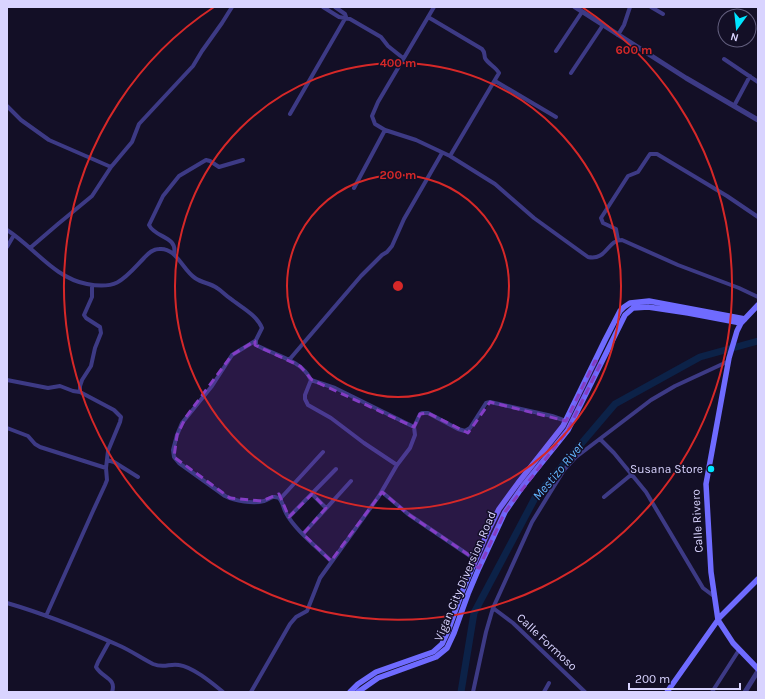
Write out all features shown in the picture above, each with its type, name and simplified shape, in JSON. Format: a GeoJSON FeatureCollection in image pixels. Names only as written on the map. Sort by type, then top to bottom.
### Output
{"type":"FeatureCollection","features":[{"type":"Feature","properties":{"kind":"main road"},"geometry":{"type":"LineString","coordinates":[[745,319],[758,305]]}},
{"type":"Feature","properties":{"kind":"main road","name":"Vigan City Diversion Road"},"geometry":{"type":"LineString","coordinates":[[358,692],[378,678],[436,657],[447,648],[468,594],[476,567],[476,560],[499,509],[518,482],[563,426],[625,315],[633,308],[648,307],[745,319]]}},
{"type":"Feature","properties":{"kind":"main road"},"geometry":{"type":"LineString","coordinates":[[730,318],[737,330]]}},
{"type":"Feature","properties":{"kind":"main road","name":"Vigan City Diversion Road"},"geometry":{"type":"LineString","coordinates":[[730,318],[745,319]]}},
{"type":"Feature","properties":{"kind":"main road","name":"Calle Rivero"},"geometry":{"type":"LineString","coordinates":[[745,319],[737,330],[729,360],[706,484],[708,533],[718,620],[726,635],[758,670]]}},
{"type":"Feature","properties":{"kind":"main road","name":"Vigan City Diversion Road"},"geometry":{"type":"LineString","coordinates":[[350,692],[358,684],[376,672],[433,652],[442,644],[476,567],[505,512],[523,486],[568,430],[598,362]]}},
{"type":"Feature","properties":{"kind":"main road"},"geometry":{"type":"LineString","coordinates":[[667,692],[718,620],[758,579]]}},
{"type":"Feature","properties":{"kind":"street"},"geometry":{"type":"LineString","coordinates":[[30,248],[92,196],[111,167],[132,142],[139,124],[193,66],[232,7]]}},
{"type":"Feature","properties":{"kind":"street"},"geometry":{"type":"LineString","coordinates":[[322,7],[339,17],[350,19],[381,37],[388,46],[403,58]]}},
{"type":"Feature","properties":{"kind":"street"},"geometry":{"type":"LineString","coordinates":[[290,114],[345,18],[346,14],[335,7]]}},
{"type":"Feature","properties":{"kind":"street"},"geometry":{"type":"LineString","coordinates":[[434,7],[378,102],[372,116],[375,124],[385,130],[416,140],[450,156],[495,184],[534,218],[585,256],[594,258],[600,256],[618,240],[624,240],[678,265],[739,288],[758,297]]}},
{"type":"Feature","properties":{"kind":"street"},"geometry":{"type":"LineString","coordinates":[[575,7],[758,120]]}},
{"type":"Feature","properties":{"kind":"street"},"geometry":{"type":"LineString","coordinates":[[618,34],[626,20],[630,7]]}},
{"type":"Feature","properties":{"kind":"street"},"geometry":{"type":"LineString","coordinates":[[651,7],[663,14]]}},
{"type":"Feature","properties":{"kind":"street"},"geometry":{"type":"LineString","coordinates":[[556,51],[582,12]]}},
{"type":"Feature","properties":{"kind":"street"},"geometry":{"type":"LineString","coordinates":[[428,17],[483,50],[486,58],[498,71],[495,82],[450,156]]}},
{"type":"Feature","properties":{"kind":"street"},"geometry":{"type":"LineString","coordinates":[[571,73],[603,25]]}},
{"type":"Feature","properties":{"kind":"street"},"geometry":{"type":"LineString","coordinates":[[724,59],[758,82]]}},
{"type":"Feature","properties":{"kind":"street"},"geometry":{"type":"LineString","coordinates":[[734,106],[750,76]]}},
{"type":"Feature","properties":{"kind":"street"},"geometry":{"type":"LineString","coordinates":[[495,82],[556,117]]}},
{"type":"Feature","properties":{"kind":"street"},"geometry":{"type":"LineString","coordinates":[[7,106],[24,123],[50,140],[111,167]]}},
{"type":"Feature","properties":{"kind":"street"},"geometry":{"type":"LineString","coordinates":[[354,188],[385,130]]}},
{"type":"Feature","properties":{"kind":"street"},"geometry":{"type":"LineString","coordinates":[[289,360],[362,276],[392,246],[404,219],[442,153]]}},
{"type":"Feature","properties":{"kind":"street"},"geometry":{"type":"LineString","coordinates":[[618,240],[616,229],[603,223],[601,218],[625,179],[638,172],[650,154],[657,154],[661,156],[727,196],[758,217]]}},
{"type":"Feature","properties":{"kind":"street"},"geometry":{"type":"LineString","coordinates":[[174,254],[175,248],[170,241],[154,231],[150,225],[164,196],[174,182],[184,172],[206,160],[219,167],[243,160]]}},
{"type":"Feature","properties":{"kind":"street"},"geometry":{"type":"LineString","coordinates":[[10,232],[30,248],[44,262],[65,275],[92,285],[110,286],[120,282],[154,250],[164,249],[174,254],[183,268],[190,275],[201,282],[216,287],[256,319],[262,328],[255,341],[232,355],[212,386],[186,418],[177,435],[173,454],[179,463],[228,497],[251,502],[263,501],[274,496],[280,499],[289,517],[303,534],[331,561]]}},
{"type":"Feature","properties":{"kind":"street"},"geometry":{"type":"LineString","coordinates":[[7,237],[10,232]]}},
{"type":"Feature","properties":{"kind":"street"},"geometry":{"type":"LineString","coordinates":[[7,247],[10,232]]}},
{"type":"Feature","properties":{"kind":"street"},"geometry":{"type":"LineString","coordinates":[[80,392],[81,384],[91,366],[101,331],[100,327],[84,315],[92,297],[92,285]]}},
{"type":"Feature","properties":{"kind":"street"},"geometry":{"type":"LineString","coordinates":[[255,341],[257,346],[303,368],[311,380],[335,388],[414,427]]}},
{"type":"Feature","properties":{"kind":"street"},"geometry":{"type":"LineString","coordinates":[[473,692],[486,632],[494,608],[532,522],[555,482],[568,464],[651,400],[675,386],[729,360]]}},
{"type":"Feature","properties":{"kind":"street"},"geometry":{"type":"LineString","coordinates":[[7,380],[48,388],[60,386],[80,392],[114,410],[121,418],[108,451],[106,468],[107,480],[46,616]]}},
{"type":"Feature","properties":{"kind":"street"},"geometry":{"type":"LineString","coordinates":[[311,380],[304,395],[304,399],[308,405],[331,418],[374,450],[398,464]]}},
{"type":"Feature","properties":{"kind":"street"},"geometry":{"type":"LineString","coordinates":[[250,692],[290,624],[296,617],[305,613],[308,609],[318,582],[331,561],[382,492],[398,464],[412,444],[415,431],[414,427],[420,414],[428,413],[458,429],[468,431],[486,403],[490,402],[552,416],[566,421]]}},
{"type":"Feature","properties":{"kind":"street"},"geometry":{"type":"LineString","coordinates":[[7,428],[28,436],[40,447],[106,468]]}},
{"type":"Feature","properties":{"kind":"street"},"geometry":{"type":"LineString","coordinates":[[600,439],[632,474],[658,512],[703,588],[715,597]]}},
{"type":"Feature","properties":{"kind":"street"},"geometry":{"type":"LineString","coordinates":[[280,499],[323,452]]}},
{"type":"Feature","properties":{"kind":"street"},"geometry":{"type":"LineString","coordinates":[[107,460],[114,462],[138,477]]}},
{"type":"Feature","properties":{"kind":"street"},"geometry":{"type":"LineString","coordinates":[[289,517],[336,469]]}},
{"type":"Feature","properties":{"kind":"street"},"geometry":{"type":"LineString","coordinates":[[604,497],[632,474]]}},
{"type":"Feature","properties":{"kind":"street"},"geometry":{"type":"LineString","coordinates":[[303,534],[351,481]]}},
{"type":"Feature","properties":{"kind":"street"},"geometry":{"type":"LineString","coordinates":[[382,492],[408,514],[476,560]]}},
{"type":"Feature","properties":{"kind":"street"},"geometry":{"type":"LineString","coordinates":[[312,494],[326,508]]}},
{"type":"Feature","properties":{"kind":"street"},"geometry":{"type":"LineString","coordinates":[[7,603],[46,616],[109,642],[158,666],[164,667],[178,664],[186,666],[223,692]]}},
{"type":"Feature","properties":{"kind":"street","name":"Calle Formoso"},"geometry":{"type":"LineString","coordinates":[[494,608],[513,623],[585,692]]}},
{"type":"Feature","properties":{"kind":"street"},"geometry":{"type":"LineString","coordinates":[[109,642],[96,667],[101,674],[113,682],[114,685],[112,692]]}},
{"type":"Feature","properties":{"kind":"street"},"geometry":{"type":"LineString","coordinates":[[712,692],[739,650]]}},
{"type":"Feature","properties":{"kind":"street"},"geometry":{"type":"LineString","coordinates":[[745,692],[758,670]]}},
{"type":"Feature","properties":{"kind":"street"},"geometry":{"type":"LineString","coordinates":[[544,692],[549,683]]}},
{"type":"Feature","properties":{"kind":"highlighted area"},"geometry":{"type":"Polygon","coordinates":[[[255,341],[255,345],[300,366],[312,380],[414,427],[420,414],[428,413],[468,433],[490,402],[566,421],[595,361],[601,363],[568,430],[505,512],[479,568],[473,566],[476,560],[408,514],[382,492],[331,561],[303,534],[326,508],[312,494],[289,517],[279,494],[262,501],[230,498],[174,457],[177,435],[186,417],[232,355],[255,341]]]}},
{"type":"Feature","properties":{"kind":"waterway","name":"Mestizo River"},"geometry":{"type":"LineString","coordinates":[[461,692],[474,613],[535,498],[615,404],[700,357],[758,341]]}},
{"type":"Feature","properties":{"kind":"place","name":"Susana Store"},"geometry":{"type":"Point","coordinates":[711,469]}}]}
